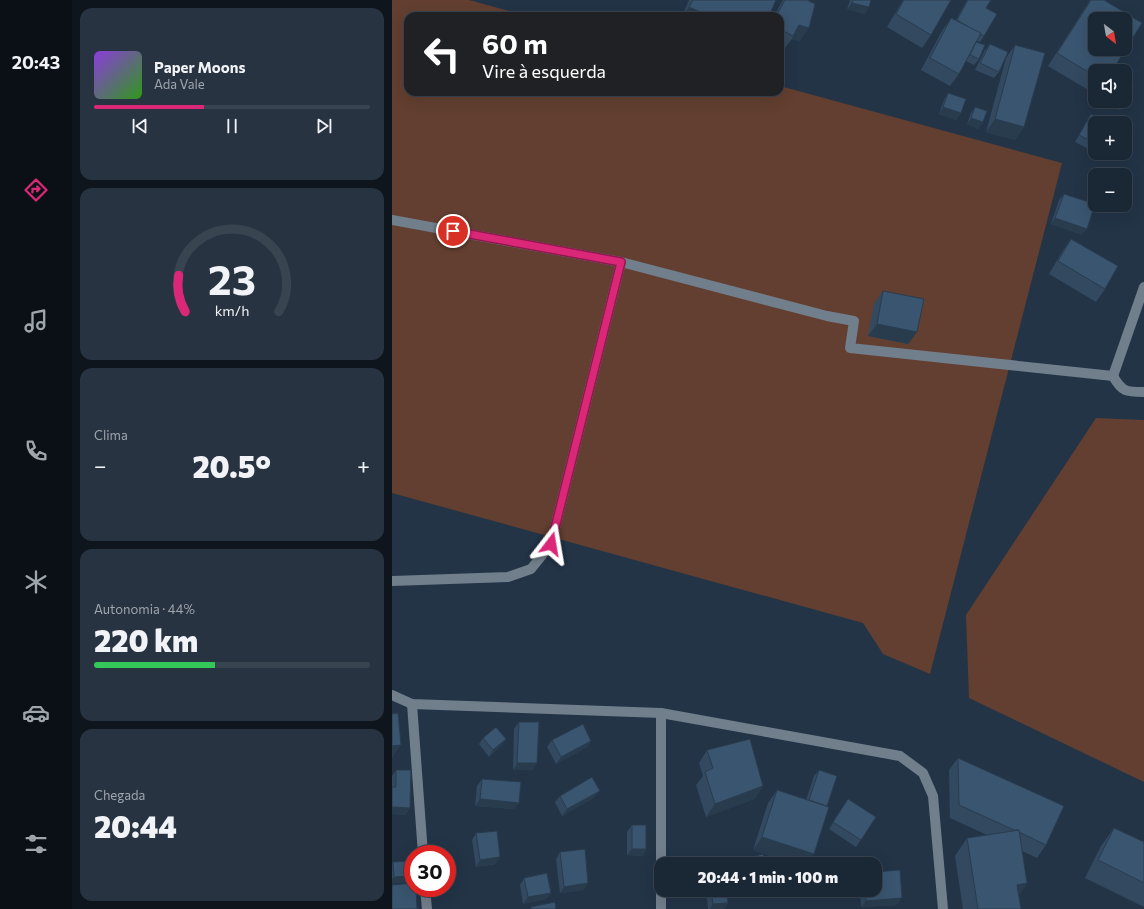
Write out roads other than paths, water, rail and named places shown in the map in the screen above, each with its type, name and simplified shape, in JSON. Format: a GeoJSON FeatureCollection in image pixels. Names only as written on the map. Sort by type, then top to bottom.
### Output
{"type":"FeatureCollection","features":[{"type":"Feature","properties":{"kind":"street"},"geometry":{"type":"LineString","coordinates":[[392,220],[621,262],[827,316],[854,321],[850,348],[1113,376]]}},
{"type":"Feature","properties":{"kind":"street"},"geometry":{"type":"LineString","coordinates":[[392,581],[508,577],[531,569],[551,544],[621,262]]}},
{"type":"Feature","properties":{"kind":"street"},"geometry":{"type":"LineString","coordinates":[[1144,287],[1113,376],[1120,388],[1130,392],[1144,392]]}},
{"type":"Feature","properties":{"kind":"street"},"geometry":{"type":"LineString","coordinates":[[392,695],[412,704],[661,713],[900,756],[923,773],[933,796],[943,909]]}},
{"type":"Feature","properties":{"kind":"street"},"geometry":{"type":"LineString","coordinates":[[412,704],[422,845]]}},
{"type":"Feature","properties":{"kind":"street"},"geometry":{"type":"LineString","coordinates":[[661,713],[661,857]]}},
{"type":"Feature","properties":{"kind":"street"},"geometry":{"type":"LineString","coordinates":[[425,897],[426,909]]}},
{"type":"Feature","properties":{"kind":"street"},"geometry":{"type":"LineString","coordinates":[[661,897],[661,909]]}}]}
